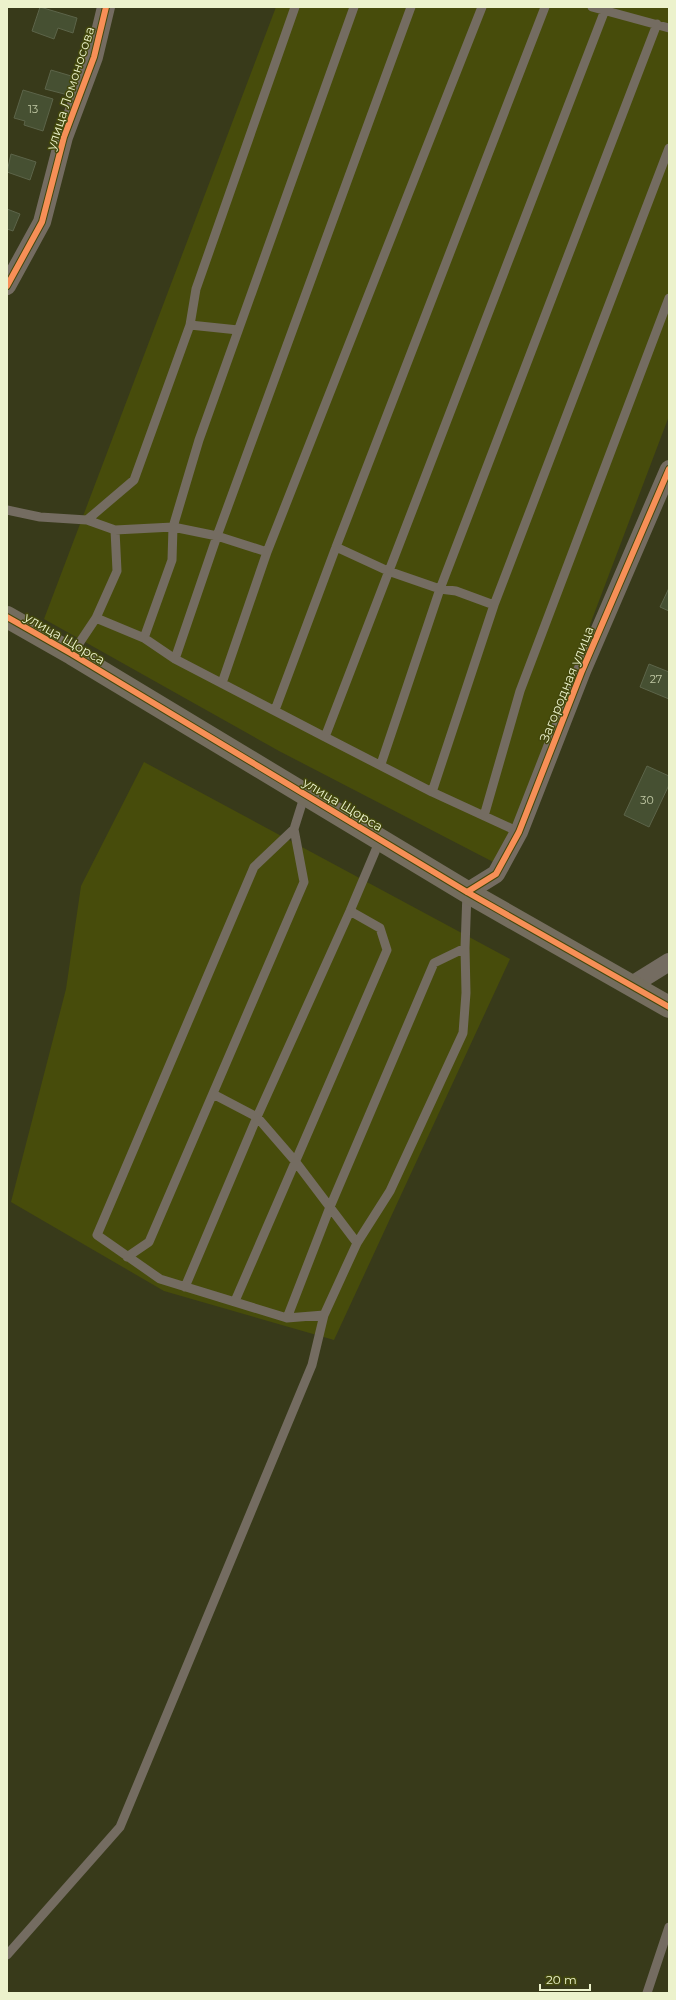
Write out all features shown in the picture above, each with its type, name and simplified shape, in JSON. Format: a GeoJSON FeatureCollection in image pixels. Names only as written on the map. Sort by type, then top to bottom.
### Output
{"type":"FeatureCollection","features":[{"type":"Feature","properties":{"kind":"street","name":"улица Ломоносова"},"geometry":{"type":"LineString","coordinates":[[7,286],[42,222],[64,137],[94,57],[106,7]]}},
{"type":"Feature","properties":{"kind":"street","name":"Загородная улица"},"geometry":{"type":"LineString","coordinates":[[467,892],[496,874],[518,832],[582,671],[669,469]]}},
{"type":"Feature","properties":{"kind":"street","name":"улица Щорса"},"geometry":{"type":"LineString","coordinates":[[7,617],[72,654],[467,892],[669,1007]]}},
{"type":"Feature","properties":{"kind":"street"},"geometry":{"type":"LineString","coordinates":[[632,986],[669,962]]}},
{"type":"Feature","properties":{"kind":"lane"},"geometry":{"type":"LineString","coordinates":[[87,520],[134,480],[190,326],[196,289],[295,7]]}},
{"type":"Feature","properties":{"kind":"lane"},"geometry":{"type":"LineString","coordinates":[[144,638],[172,560],[173,527],[199,440],[354,7]]}},
{"type":"Feature","properties":{"kind":"lane"},"geometry":{"type":"LineString","coordinates":[[175,659],[217,536],[411,7]]}},
{"type":"Feature","properties":{"kind":"lane"},"geometry":{"type":"LineString","coordinates":[[222,683],[267,552],[482,7]]}},
{"type":"Feature","properties":{"kind":"lane"},"geometry":{"type":"LineString","coordinates":[[275,710],[336,547],[545,7]]}},
{"type":"Feature","properties":{"kind":"lane"},"geometry":{"type":"LineString","coordinates":[[592,7],[669,28]]}},
{"type":"Feature","properties":{"kind":"lane"},"geometry":{"type":"LineString","coordinates":[[325,737],[605,10]]}},
{"type":"Feature","properties":{"kind":"lane"},"geometry":{"type":"LineString","coordinates":[[381,764],[440,589],[657,24]]}},
{"type":"Feature","properties":{"kind":"lane"},"geometry":{"type":"LineString","coordinates":[[432,792],[494,605],[669,148]]}},
{"type":"Feature","properties":{"kind":"lane"},"geometry":{"type":"LineString","coordinates":[[484,816],[520,691],[669,298]]}},
{"type":"Feature","properties":{"kind":"lane"},"geometry":{"type":"LineString","coordinates":[[190,326],[238,330]]}},
{"type":"Feature","properties":{"kind":"lane"},"geometry":{"type":"LineString","coordinates":[[7,510],[40,517],[87,520],[115,530],[173,527],[217,536],[267,552]]}},
{"type":"Feature","properties":{"kind":"lane"},"geometry":{"type":"LineString","coordinates":[[72,654],[96,618],[117,572],[115,530]]}},
{"type":"Feature","properties":{"kind":"lane"},"geometry":{"type":"LineString","coordinates":[[336,547],[388,571],[440,589],[456,591],[494,605]]}},
{"type":"Feature","properties":{"kind":"lane"},"geometry":{"type":"LineString","coordinates":[[96,618],[144,638],[175,659],[325,737],[381,764],[432,792],[518,832]]}},
{"type":"Feature","properties":{"kind":"lane"},"geometry":{"type":"LineString","coordinates":[[127,1257],[149,1242],[304,882],[294,829],[305,794]]}},
{"type":"Feature","properties":{"kind":"lane"},"geometry":{"type":"LineString","coordinates":[[294,829],[254,867],[97,1235],[160,1279],[287,1318],[324,1315]]}},
{"type":"Feature","properties":{"kind":"lane"},"geometry":{"type":"LineString","coordinates":[[186,1287],[257,1117],[350,911],[380,840]]}},
{"type":"Feature","properties":{"kind":"lane"},"geometry":{"type":"LineString","coordinates":[[7,1955],[120,1827],[312,1365],[324,1315],[357,1243],[390,1191],[462,1033],[466,993],[465,948],[467,892]]}},
{"type":"Feature","properties":{"kind":"lane"},"geometry":{"type":"LineString","coordinates":[[235,1301],[386,950],[380,928],[350,911]]}},
{"type":"Feature","properties":{"kind":"lane"},"geometry":{"type":"LineString","coordinates":[[287,1318],[330,1207],[434,963],[465,948]]}},
{"type":"Feature","properties":{"kind":"lane"},"geometry":{"type":"LineString","coordinates":[[213,1094],[257,1117],[295,1161],[357,1243]]}},
{"type":"Feature","properties":{"kind":"lane"},"geometry":{"type":"LineString","coordinates":[[647,1993],[669,1927]]}},
{"type":"Feature","properties":{"kind":"shaded area"},"geometry":{"type":"Polygon","coordinates":[[[276,7],[669,7],[669,416],[499,865],[279,751],[44,619],[276,7]]]}},
{"type":"Feature","properties":{"kind":"shaded area"},"geometry":{"type":"Polygon","coordinates":[[[144,762],[510,959],[334,1340],[164,1291],[11,1202],[66,989],[81,886],[144,762]]]}},
{"type":"Feature","properties":{"kind":"building"},"geometry":{"type":"Polygon","coordinates":[[[40,7],[77,18],[73,33],[58,28],[54,39],[32,31],[40,7]]]}},
{"type":"Feature","properties":{"kind":"building"},"geometry":{"type":"Polygon","coordinates":[[[51,70],[78,78],[72,96],[45,89],[51,70]]]}},
{"type":"Feature","properties":{"kind":"building"},"geometry":{"type":"Polygon","coordinates":[[[23,90],[53,99],[43,131],[24,125],[25,121],[14,118],[23,90]]]}},
{"type":"Feature","properties":{"kind":"building"},"geometry":{"type":"Polygon","coordinates":[[[11,154],[36,162],[30,180],[7,172],[11,154]]]}},
{"type":"Feature","properties":{"kind":"building"},"geometry":{"type":"Polygon","coordinates":[[[7,209],[20,214],[13,231],[7,229],[7,209]]]}},
{"type":"Feature","properties":{"kind":"building"},"geometry":{"type":"Polygon","coordinates":[[[669,588],[669,611],[660,607],[669,588]]]}},
{"type":"Feature","properties":{"kind":"building"},"geometry":{"type":"Polygon","coordinates":[[[649,664],[669,672],[669,699],[640,687],[649,664]]]}},
{"type":"Feature","properties":{"kind":"building"},"geometry":{"type":"Polygon","coordinates":[[[647,766],[669,776],[669,785],[649,827],[624,815],[647,766]]]}},
{"type":"Feature","properties":{"kind":"cycle path"},"geometry":{"type":"LineString","coordinates":[[7,286],[42,222],[64,137],[94,57],[106,7]]}},
{"type":"Feature","properties":{"kind":"cycle path"},"geometry":{"type":"LineString","coordinates":[[467,892],[496,874],[519,832],[582,671],[669,469]]}},
{"type":"Feature","properties":{"kind":"cycle path"},"geometry":{"type":"LineString","coordinates":[[7,617],[72,654],[467,892],[669,1007]]}}]}
